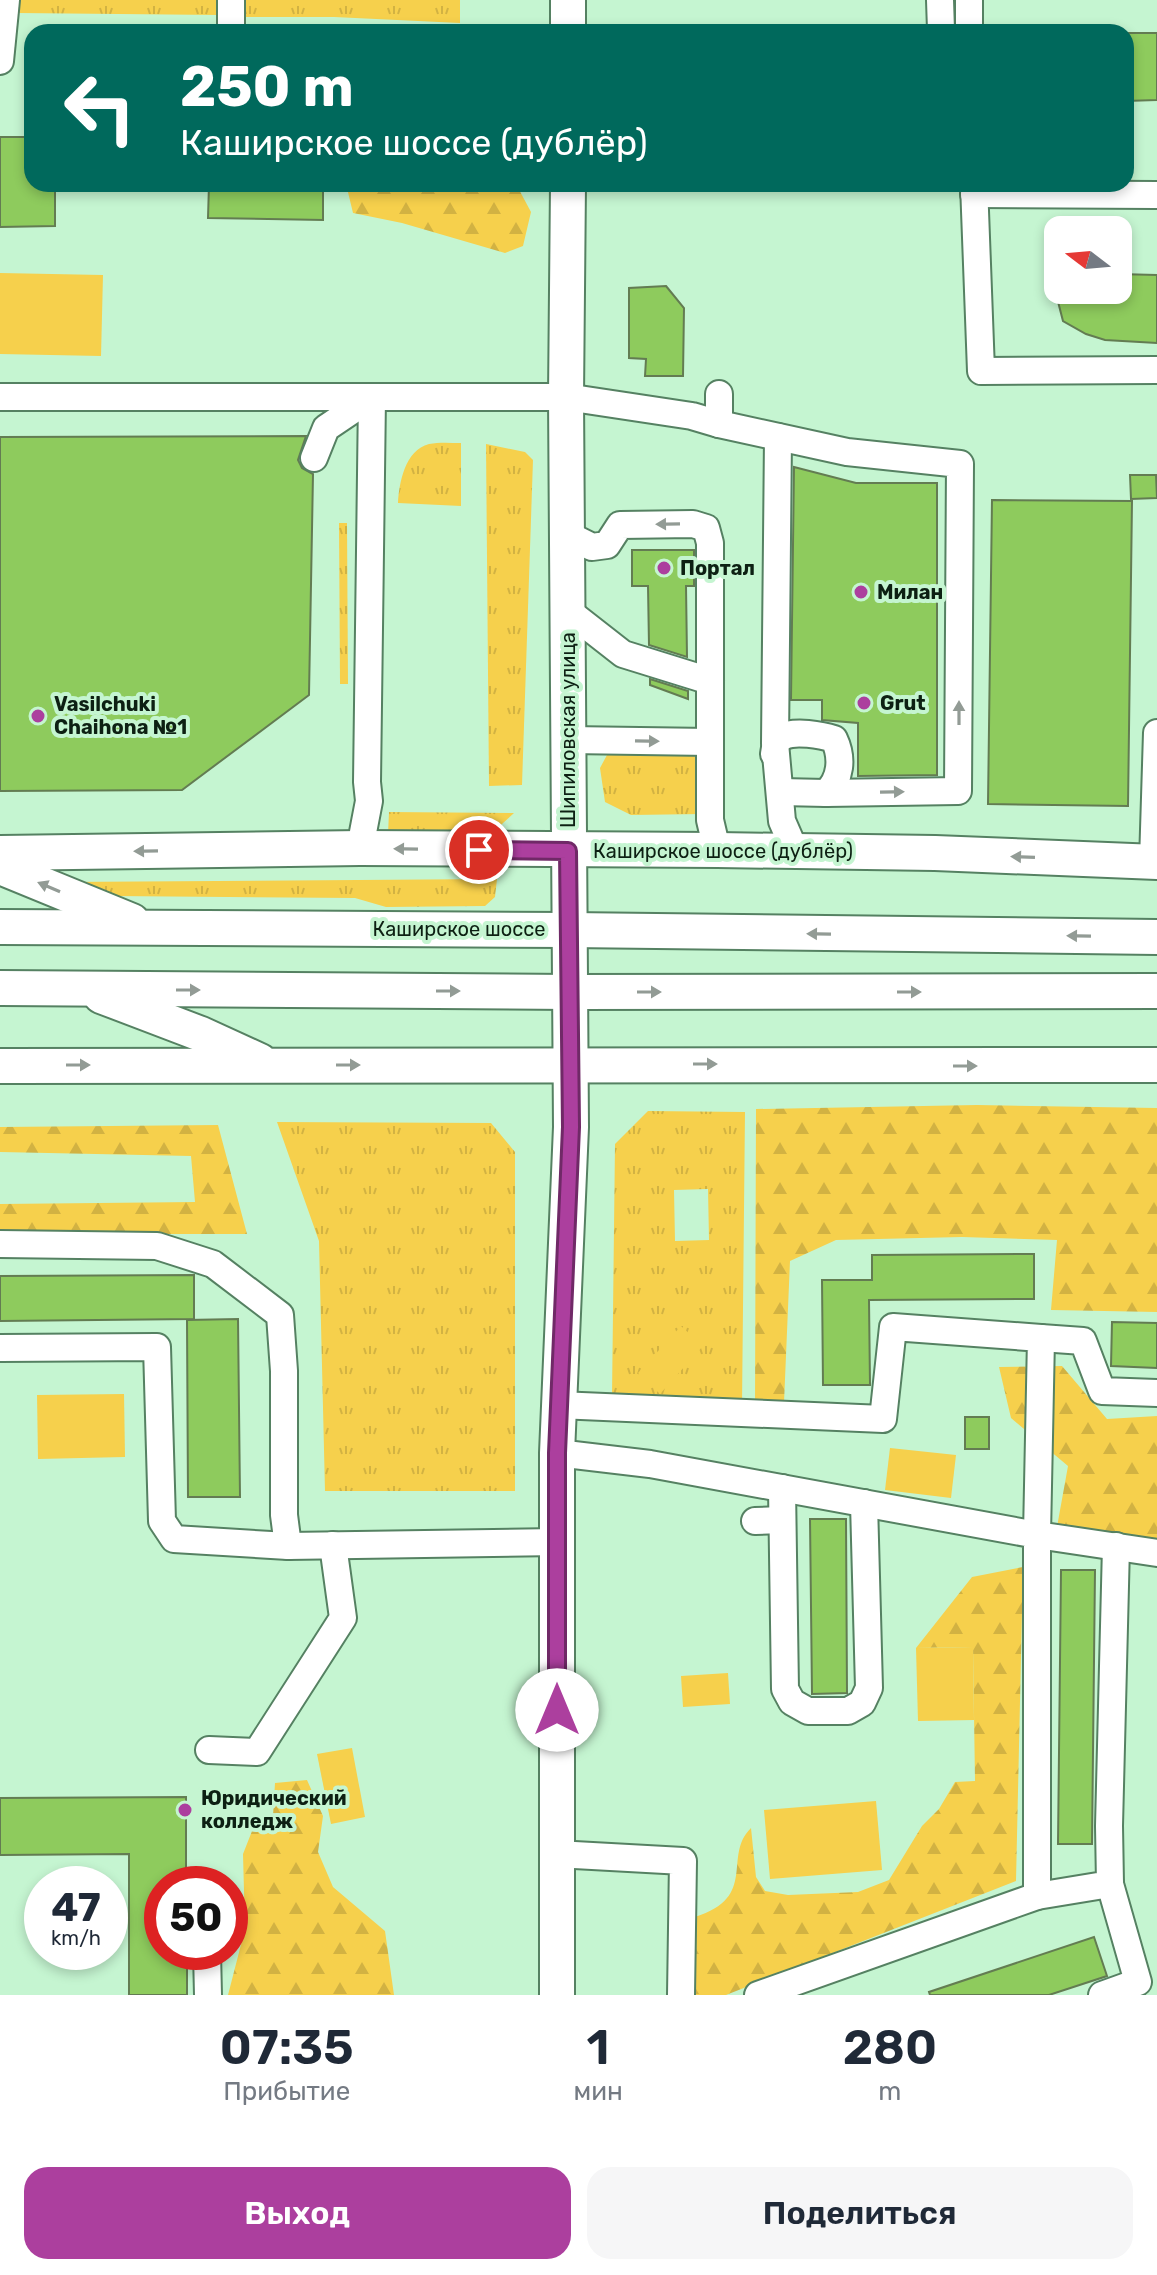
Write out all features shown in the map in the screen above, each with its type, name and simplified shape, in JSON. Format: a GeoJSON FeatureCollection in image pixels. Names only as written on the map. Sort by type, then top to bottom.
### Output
{"type":"FeatureCollection","features":[{"type":"Feature","properties":{"kind":"main road"},"geometry":{"type":"LineString","coordinates":[[568,0],[568,24]]}},
{"type":"Feature","properties":{"kind":"main road","name":"Шипиловская улица"},"geometry":{"type":"LineString","coordinates":[[557,1995],[557,1453],[571,1127],[566,397],[568,192]]}},
{"type":"Feature","properties":{"kind":"main road","name":"Каширское шоссе (дублёр)"},"geometry":{"type":"LineString","coordinates":[[0,853],[360,848],[717,850],[935,853],[1155,862]]}},
{"type":"Feature","properties":{"kind":"main road"},"geometry":{"type":"LineString","coordinates":[[0,867],[147,928]]}},
{"type":"Feature","properties":{"kind":"main road","name":"Каширское шоссе"},"geometry":{"type":"LineString","coordinates":[[0,927],[1157,937]]}},
{"type":"Feature","properties":{"kind":"main road"},"geometry":{"type":"LineString","coordinates":[[0,988],[571,992],[1157,991]]}},
{"type":"Feature","properties":{"kind":"main road"},"geometry":{"type":"LineString","coordinates":[[82,989],[201,1034],[270,1065]]}},
{"type":"Feature","properties":{"kind":"main road"},"geometry":{"type":"LineString","coordinates":[[0,1066],[1157,1065]]}},
{"type":"Feature","properties":{"kind":"lane"},"geometry":{"type":"LineString","coordinates":[[0,61],[6,0]]}},
{"type":"Feature","properties":{"kind":"lane"},"geometry":{"type":"LineString","coordinates":[[231,0],[231,24]]}},
{"type":"Feature","properties":{"kind":"lane"},"geometry":{"type":"LineString","coordinates":[[940,0],[941,24]]}},
{"type":"Feature","properties":{"kind":"lane"},"geometry":{"type":"LineString","coordinates":[[969,0],[969,24]]}},
{"type":"Feature","properties":{"kind":"lane"},"geometry":{"type":"LineString","coordinates":[[974,192],[981,371],[1157,370]]}},
{"type":"Feature","properties":{"kind":"lane"},"geometry":{"type":"LineString","coordinates":[[1066,192],[1157,195]]}},
{"type":"Feature","properties":{"kind":"lane"},"geometry":{"type":"LineString","coordinates":[[719,394],[719,424]]}},
{"type":"Feature","properties":{"kind":"lane"},"geometry":{"type":"LineString","coordinates":[[0,397],[566,397],[692,416],[876,456],[960,464],[958,791],[781,792]]}},
{"type":"Feature","properties":{"kind":"lane"},"geometry":{"type":"LineString","coordinates":[[314,458],[326,428],[372,397]]}},
{"type":"Feature","properties":{"kind":"lane"},"geometry":{"type":"LineString","coordinates":[[360,848],[369,801],[372,397]]}},
{"type":"Feature","properties":{"kind":"lane"},"geometry":{"type":"LineString","coordinates":[[754,851],[767,821],[775,743],[778,437]]}},
{"type":"Feature","properties":{"kind":"lane"},"geometry":{"type":"LineString","coordinates":[[568,535],[592,547],[607,545],[620,525],[693,524],[706,528],[710,543],[710,820],[717,850]]}},
{"type":"Feature","properties":{"kind":"lane"},"geometry":{"type":"LineString","coordinates":[[568,611],[623,654],[710,681]]}},
{"type":"Feature","properties":{"kind":"lane"},"geometry":{"type":"LineString","coordinates":[[1155,862],[1157,733]]}},
{"type":"Feature","properties":{"kind":"lane"},"geometry":{"type":"LineString","coordinates":[[775,743],[790,735],[834,739],[839,749],[839,771],[835,784],[826,793]]}},
{"type":"Feature","properties":{"kind":"lane"},"geometry":{"type":"LineString","coordinates":[[569,740],[710,742]]}},
{"type":"Feature","properties":{"kind":"lane"},"geometry":{"type":"LineString","coordinates":[[775,743],[782,821],[795,851]]}},
{"type":"Feature","properties":{"kind":"lane"},"geometry":{"type":"LineString","coordinates":[[0,1244],[157,1246],[213,1264],[280,1315],[284,1371],[284,1515],[288,1546]]}},
{"type":"Feature","properties":{"kind":"lane"},"geometry":{"type":"LineString","coordinates":[[558,1405],[883,1419],[893,1327],[1083,1341],[1102,1391],[1157,1393]]}},
{"type":"Feature","properties":{"kind":"lane"},"geometry":{"type":"LineString","coordinates":[[1037,1896],[1037,1535],[1041,1338]]}},
{"type":"Feature","properties":{"kind":"lane"},"geometry":{"type":"LineString","coordinates":[[0,1348],[157,1347],[162,1521],[174,1539],[288,1546],[558,1542]]}},
{"type":"Feature","properties":{"kind":"lane"},"geometry":{"type":"LineString","coordinates":[[557,1453],[650,1464],[1037,1535],[1157,1553]]}},
{"type":"Feature","properties":{"kind":"lane"},"geometry":{"type":"LineString","coordinates":[[782,1488],[785,1689],[792,1702],[808,1711],[848,1711],[862,1703],[869,1688],[864,1503]]}},
{"type":"Feature","properties":{"kind":"lane"},"geometry":{"type":"LineString","coordinates":[[755,1521],[782,1520]]}},
{"type":"Feature","properties":{"kind":"lane"},"geometry":{"type":"LineString","coordinates":[[209,1750],[257,1752],[343,1618],[333,1545]]}},
{"type":"Feature","properties":{"kind":"lane"},"geometry":{"type":"LineString","coordinates":[[1102,1995],[1138,1982],[1110,1884],[1116,1546]]}},
{"type":"Feature","properties":{"kind":"lane"},"geometry":{"type":"LineString","coordinates":[[556,1854],[683,1861],[681,1995]]}},
{"type":"Feature","properties":{"kind":"lane"},"geometry":{"type":"LineString","coordinates":[[758,1995],[1037,1896],[1110,1884]]}},
{"type":"Feature","properties":{"kind":"lane"},"geometry":{"type":"LineString","coordinates":[[207,1970],[208,1995]]}},
{"type":"Feature","properties":{"kind":"green space"},"geometry":{"type":"Polygon","coordinates":[[[18,0],[218,0],[219,15],[17,13],[18,0]]]}},
{"type":"Feature","properties":{"kind":"green space"},"geometry":{"type":"Polygon","coordinates":[[[241,0],[460,0],[460,23],[334,17],[238,17],[241,0]]]}},
{"type":"Feature","properties":{"kind":"green space"},"geometry":{"type":"Polygon","coordinates":[[[348,192],[520,192],[531,212],[523,246],[505,253],[402,223],[353,213],[348,192]]]}},
{"type":"Feature","properties":{"kind":"green space"},"geometry":{"type":"Polygon","coordinates":[[[0,273],[103,275],[101,356],[0,354],[0,273]]]}},
{"type":"Feature","properties":{"kind":"green space"},"geometry":{"type":"Polygon","coordinates":[[[461,443],[461,506],[398,503],[402,477],[414,453],[429,444],[461,443]]]}},
{"type":"Feature","properties":{"kind":"green space"},"geometry":{"type":"Polygon","coordinates":[[[486,444],[525,452],[533,460],[522,785],[489,786],[486,444]]]}},
{"type":"Feature","properties":{"kind":"green space"},"geometry":{"type":"Polygon","coordinates":[[[339,523],[347,523],[348,684],[340,684],[339,523]]]}},
{"type":"Feature","properties":{"kind":"green space"},"geometry":{"type":"Polygon","coordinates":[[[691,754],[703,763],[703,814],[631,815],[605,802],[600,768],[607,755],[691,754]]]}},
{"type":"Feature","properties":{"kind":"green space"},"geometry":{"type":"Polygon","coordinates":[[[389,812],[514,813],[492,833],[388,834],[389,812]]]}},
{"type":"Feature","properties":{"kind":"green space"},"geometry":{"type":"Polygon","coordinates":[[[497,879],[495,897],[485,906],[386,907],[355,898],[112,896],[61,882],[497,879]]]}},
{"type":"Feature","properties":{"kind":"green space"},"geometry":{"type":"Polygon","coordinates":[[[977,1105],[1157,1108],[1157,1312],[1051,1310],[1057,1240],[962,1237],[836,1240],[790,1261],[784,1403],[755,1405],[756,1109],[977,1105]]]}},
{"type":"Feature","properties":{"kind":"green space"},"geometry":{"type":"Polygon","coordinates":[[[648,1111],[745,1112],[742,1406],[612,1396],[615,1144],[648,1111]],[[708,1189],[674,1190],[675,1241],[709,1240],[708,1189]]]}},
{"type":"Feature","properties":{"kind":"green space"},"geometry":{"type":"Polygon","coordinates":[[[277,1122],[491,1123],[515,1152],[515,1491],[325,1491],[319,1241],[277,1122]]]}},
{"type":"Feature","properties":{"kind":"green space"},"geometry":{"type":"Polygon","coordinates":[[[218,1125],[247,1234],[0,1234],[0,1204],[195,1202],[191,1156],[0,1152],[0,1127],[218,1125]]]}},
{"type":"Feature","properties":{"kind":"green space"},"geometry":{"type":"Polygon","coordinates":[[[681,1326],[703,1346],[660,1394],[638,1373],[681,1326]]]}},
{"type":"Feature","properties":{"kind":"green space"},"geometry":{"type":"Polygon","coordinates":[[[1062,1366],[1107,1419],[1157,1416],[1157,1539],[1055,1538],[1068,1466],[1011,1418],[999,1367],[1062,1366]]]}},
{"type":"Feature","properties":{"kind":"green space"},"geometry":{"type":"Polygon","coordinates":[[[124,1394],[125,1457],[38,1459],[37,1395],[124,1394]]]}},
{"type":"Feature","properties":{"kind":"green space"},"geometry":{"type":"Polygon","coordinates":[[[890,1448],[956,1455],[951,1498],[885,1490],[890,1448]]]}},
{"type":"Feature","properties":{"kind":"green space"},"geometry":{"type":"Polygon","coordinates":[[[1023,1567],[1016,1881],[726,1995],[694,1995],[695,1917],[715,1909],[727,1899],[736,1876],[743,1839],[751,1828],[756,1877],[765,1891],[788,1895],[858,1892],[889,1880],[922,1826],[939,1809],[955,1782],[975,1781],[973,1647],[916,1648],[972,1577],[1023,1567]]]}},
{"type":"Feature","properties":{"kind":"green space"},"geometry":{"type":"Polygon","coordinates":[[[973,1647],[974,1720],[918,1721],[916,1648],[973,1647]]]}},
{"type":"Feature","properties":{"kind":"green space"},"geometry":{"type":"Polygon","coordinates":[[[728,1673],[730,1704],[683,1707],[681,1676],[728,1673]]]}},
{"type":"Feature","properties":{"kind":"green space"},"geometry":{"type":"Polygon","coordinates":[[[352,1748],[365,1817],[331,1824],[317,1754],[352,1748]]]}},
{"type":"Feature","properties":{"kind":"green space"},"geometry":{"type":"Polygon","coordinates":[[[307,1780],[323,1816],[318,1852],[333,1887],[385,1931],[394,1995],[228,1995],[234,1970],[248,1970],[248,1866],[243,1866],[243,1854],[254,1826],[273,1816],[275,1783],[307,1780]]]}},
{"type":"Feature","properties":{"kind":"green space"},"geometry":{"type":"Polygon","coordinates":[[[876,1801],[882,1870],[770,1879],[764,1810],[876,1801]]]}},
{"type":"Feature","properties":{"kind":"building"},"geometry":{"type":"Polygon","coordinates":[[[1134,33],[1157,33],[1157,100],[1134,101],[1134,33]]]}},
{"type":"Feature","properties":{"kind":"building"},"geometry":{"type":"Polygon","coordinates":[[[0,137],[24,137],[24,192],[55,192],[55,226],[0,227],[0,137]]]}},
{"type":"Feature","properties":{"kind":"building"},"geometry":{"type":"Polygon","coordinates":[[[209,192],[323,192],[323,220],[208,218],[209,192]]]}},
{"type":"Feature","properties":{"kind":"building"},"geometry":{"type":"Polygon","coordinates":[[[1132,274],[1157,275],[1157,343],[1105,340],[1063,321],[1059,304],[1132,304],[1132,274]]]}},
{"type":"Feature","properties":{"kind":"building"},"geometry":{"type":"Polygon","coordinates":[[[666,286],[684,308],[683,376],[645,376],[646,359],[629,358],[629,288],[666,286]]]}},
{"type":"Feature","properties":{"kind":"building"},"geometry":{"type":"Polygon","coordinates":[[[306,436],[298,460],[302,468],[313,474],[309,695],[182,790],[0,791],[0,437],[306,436]]]}},
{"type":"Feature","properties":{"kind":"building","name":"Милан"},"geometry":{"type":"Polygon","coordinates":[[[794,467],[856,483],[937,483],[937,775],[858,776],[858,723],[822,720],[822,700],[791,700],[794,467]]]}},
{"type":"Feature","properties":{"kind":"building"},"geometry":{"type":"Polygon","coordinates":[[[1130,475],[1156,475],[1157,498],[1131,499],[1130,475]]]}},
{"type":"Feature","properties":{"kind":"building"},"geometry":{"type":"Polygon","coordinates":[[[992,500],[1132,501],[1128,806],[988,804],[992,500]]]}},
{"type":"Feature","properties":{"kind":"building"},"geometry":{"type":"Polygon","coordinates":[[[632,550],[694,550],[694,586],[686,586],[687,657],[649,645],[648,586],[632,586],[632,550]]]}},
{"type":"Feature","properties":{"kind":"building"},"geometry":{"type":"Polygon","coordinates":[[[650,679],[688,691],[688,699],[650,685],[650,679]]]}},
{"type":"Feature","properties":{"kind":"building"},"geometry":{"type":"Polygon","coordinates":[[[1034,1254],[1034,1299],[869,1300],[870,1385],[823,1385],[822,1280],[872,1280],[872,1255],[1034,1254]]]}},
{"type":"Feature","properties":{"kind":"building"},"geometry":{"type":"Polygon","coordinates":[[[194,1275],[194,1319],[0,1321],[0,1276],[194,1275]]]}},
{"type":"Feature","properties":{"kind":"building"},"geometry":{"type":"Polygon","coordinates":[[[238,1319],[240,1497],[188,1497],[187,1320],[238,1319]]]}},
{"type":"Feature","properties":{"kind":"building"},"geometry":{"type":"Polygon","coordinates":[[[1112,1322],[1157,1323],[1157,1368],[1111,1366],[1112,1322]]]}},
{"type":"Feature","properties":{"kind":"building"},"geometry":{"type":"Polygon","coordinates":[[[965,1417],[989,1417],[989,1449],[965,1449],[965,1417]]]}},
{"type":"Feature","properties":{"kind":"building"},"geometry":{"type":"Polygon","coordinates":[[[810,1519],[846,1519],[847,1693],[812,1694],[810,1519]]]}},
{"type":"Feature","properties":{"kind":"building"},"geometry":{"type":"Polygon","coordinates":[[[1061,1570],[1095,1570],[1092,1844],[1058,1844],[1061,1570]]]}},
{"type":"Feature","properties":{"kind":"building"},"geometry":{"type":"Polygon","coordinates":[[[186,1797],[186,1866],[144,1866],[144,1970],[187,1970],[187,1995],[129,1995],[129,1854],[0,1855],[0,1798],[186,1797]]]}},
{"type":"Feature","properties":{"kind":"building"},"geometry":{"type":"Polygon","coordinates":[[[1094,1937],[1107,1976],[1049,1995],[930,1995],[929,1992],[1094,1937]]]}},
{"type":"Feature","properties":{"kind":"place","name":"Портал"},"geometry":{"type":"Point","coordinates":[664,568]}},
{"type":"Feature","properties":{"kind":"place","name":"Милан"},"geometry":{"type":"Point","coordinates":[861,592]}},
{"type":"Feature","properties":{"kind":"place","name":"Grut"},"geometry":{"type":"Point","coordinates":[864,703]}},
{"type":"Feature","properties":{"kind":"place","name":"Vasilchuki Chaihona №1"},"geometry":{"type":"Point","coordinates":[38,716]}},
{"type":"Feature","properties":{"kind":"place","name":"Юридический колледж"},"geometry":{"type":"Point","coordinates":[185,1810]}},
{"type":"Feature","properties":{"kind":"route"},"geometry":{"type":"LineString","coordinates":[[479,850],[568,851],[571,1127],[558,1405],[557,1710]]}}]}
